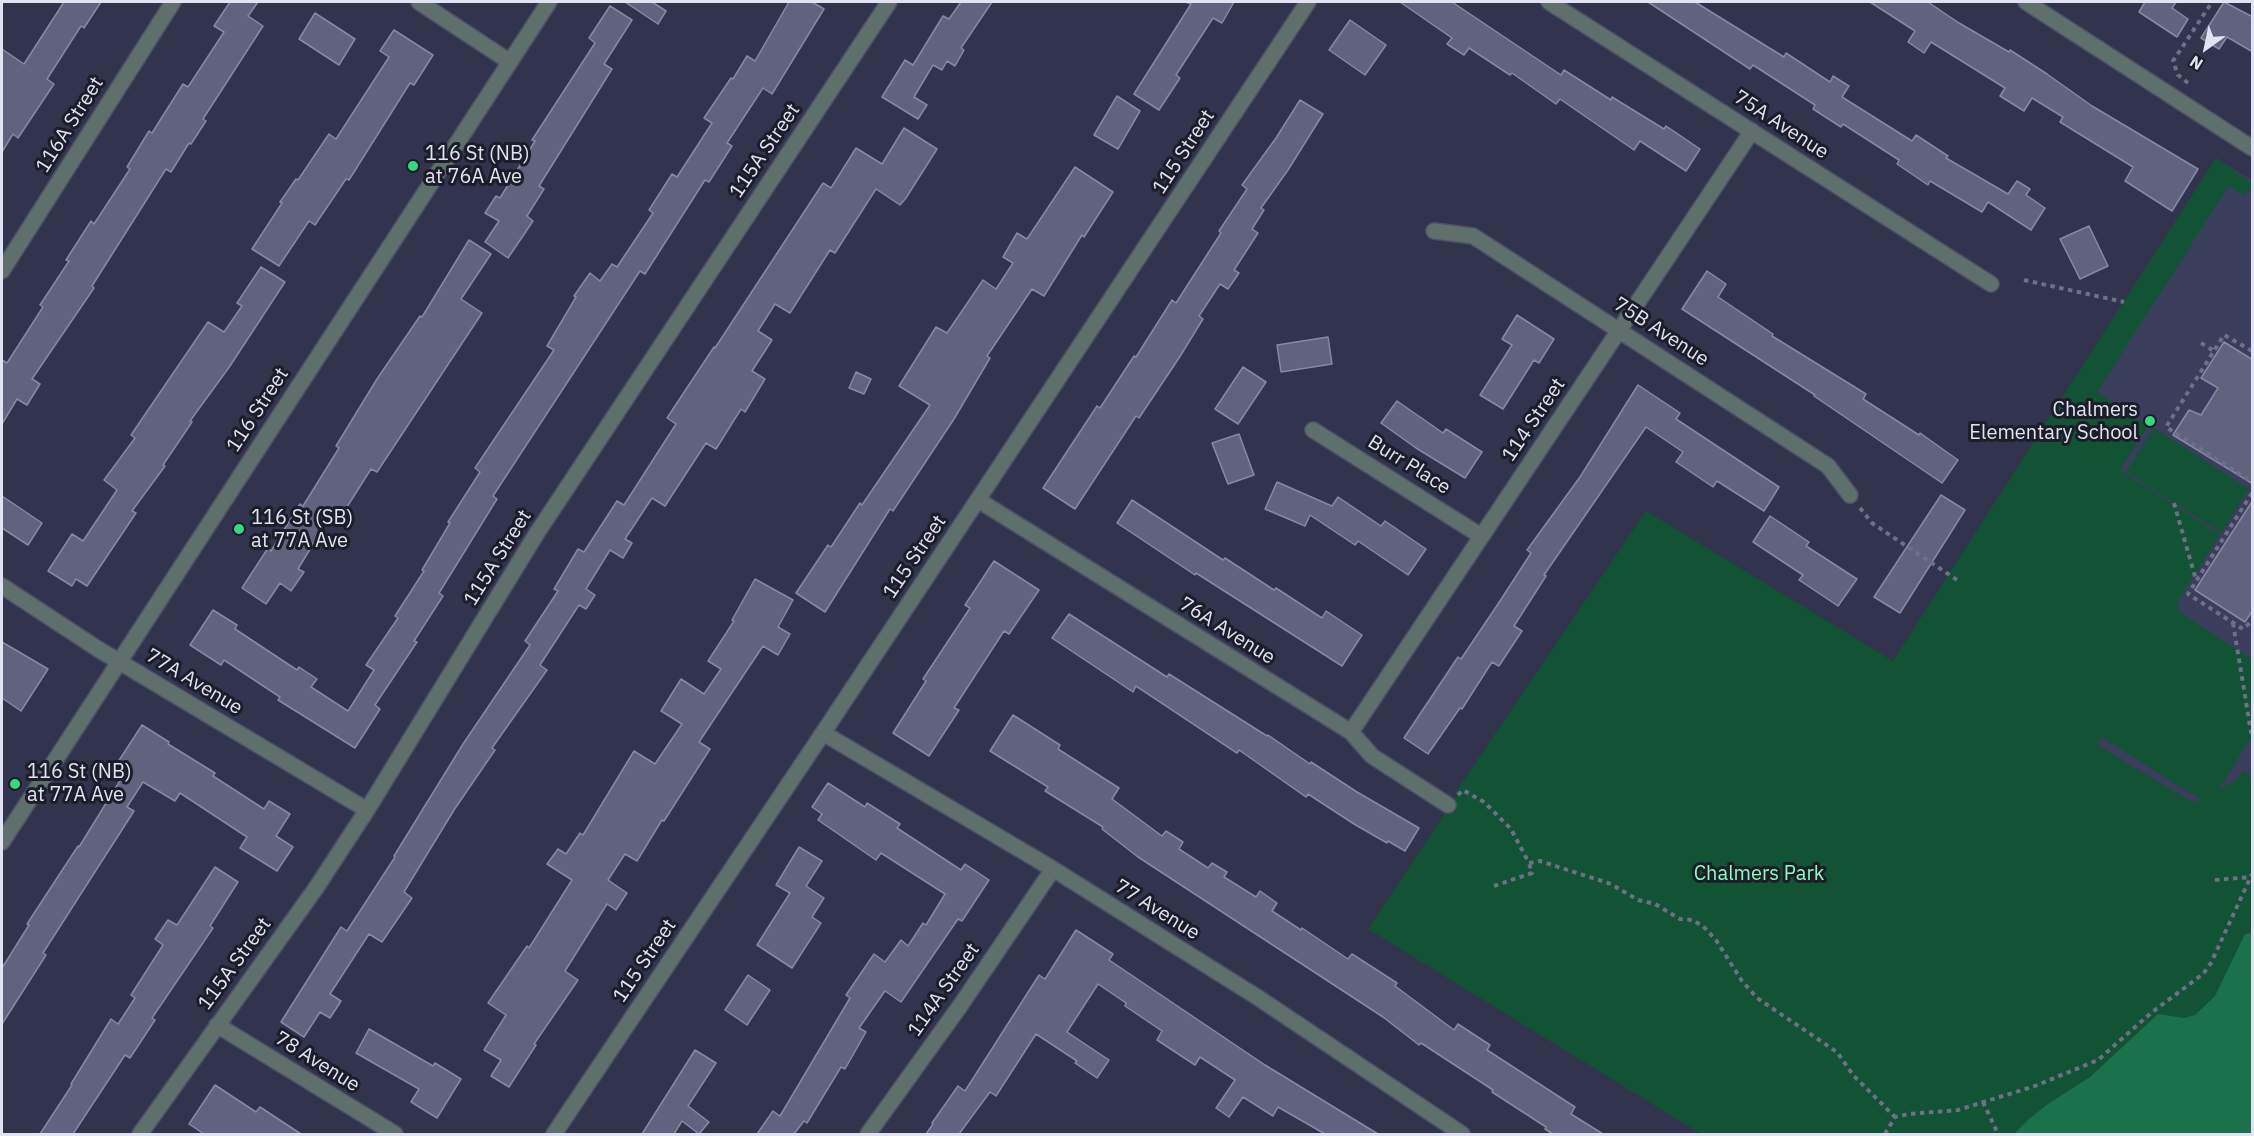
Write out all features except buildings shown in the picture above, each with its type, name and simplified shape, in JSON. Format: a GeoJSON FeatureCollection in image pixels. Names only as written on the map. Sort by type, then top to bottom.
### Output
{"type":"FeatureCollection","features":[{"type":"Feature","properties":{"kind":"street","name":"116A Street"},"geometry":{"type":"LineString","coordinates":[[2,271],[173,2]]}},
{"type":"Feature","properties":{"kind":"street"},"geometry":{"type":"LineString","coordinates":[[419,2],[510,62]]}},
{"type":"Feature","properties":{"kind":"street","name":"116 Street"},"geometry":{"type":"LineString","coordinates":[[2,842],[549,2]]}},
{"type":"Feature","properties":{"kind":"street","name":"115A Street"},"geometry":{"type":"LineString","coordinates":[[140,1134],[316,888],[367,810],[537,533],[889,2]]}},
{"type":"Feature","properties":{"kind":"street","name":"115 Street"},"geometry":{"type":"LineString","coordinates":[[554,1134],[1308,2]]}},
{"type":"Feature","properties":{"kind":"street","name":"75A Avenue"},"geometry":{"type":"LineString","coordinates":[[1549,2],[1991,284]]}},
{"type":"Feature","properties":{"kind":"street"},"geometry":{"type":"LineString","coordinates":[[2026,2],[2253,148]]}},
{"type":"Feature","properties":{"kind":"street","name":"114 Street"},"geometry":{"type":"LineString","coordinates":[[1351,732],[1752,131]]}},
{"type":"Feature","properties":{"kind":"street","name":"75B Avenue"},"geometry":{"type":"LineString","coordinates":[[1434,231],[1473,236],[1828,466],[1850,495]]}},
{"type":"Feature","properties":{"kind":"street","name":"Burr Place"},"geometry":{"type":"LineString","coordinates":[[1313,430],[1481,536]]}},
{"type":"Feature","properties":{"kind":"street","name":"76A Avenue"},"geometry":{"type":"LineString","coordinates":[[978,500],[1351,732],[1372,756],[1448,805]]}},
{"type":"Feature","properties":{"kind":"street","name":"77A Avenue"},"geometry":{"type":"LineString","coordinates":[[2,586],[119,662],[367,810]]}},
{"type":"Feature","properties":{"kind":"street","name":"77 Avenue"},"geometry":{"type":"LineString","coordinates":[[823,733],[1053,869],[1257,998],[1462,1134]]}},
{"type":"Feature","properties":{"kind":"street","name":"114A Street"},"geometry":{"type":"LineString","coordinates":[[868,1134],[960,1006],[1053,869]]}},
{"type":"Feature","properties":{"kind":"street","name":"78 Avenue"},"geometry":{"type":"LineString","coordinates":[[217,1025],[395,1134]]}},
{"type":"Feature","properties":{"kind":"path"},"geometry":{"type":"LineString","coordinates":[[2188,83],[2178,75],[2173,61],[2212,2]]}},
{"type":"Feature","properties":{"kind":"path"},"geometry":{"type":"LineString","coordinates":[[2024,280],[2124,302]]}},
{"type":"Feature","properties":{"kind":"path"},"geometry":{"type":"LineString","coordinates":[[2253,351],[2224,335],[2166,427],[2253,482]]}},
{"type":"Feature","properties":{"kind":"path"},"geometry":{"type":"LineString","coordinates":[[2201,343],[2214,351]]}},
{"type":"Feature","properties":{"kind":"path"},"geometry":{"type":"LineString","coordinates":[[2253,493],[2188,594],[2243,629],[2253,621]]}},
{"type":"Feature","properties":{"kind":"path"},"geometry":{"type":"LineString","coordinates":[[1850,495],[1872,524],[1960,582]]}},
{"type":"Feature","properties":{"kind":"path"},"geometry":{"type":"LineString","coordinates":[[2174,503],[2196,581]]}},
{"type":"Feature","properties":{"kind":"path"},"geometry":{"type":"LineString","coordinates":[[2233,622],[2252,737]]}},
{"type":"Feature","properties":{"kind":"path"},"geometry":{"type":"LineString","coordinates":[[1448,805],[1462,790],[1484,802],[1510,829],[1532,873],[1494,886]]}},
{"type":"Feature","properties":{"kind":"path"},"geometry":{"type":"LineString","coordinates":[[1529,863],[1540,861],[1611,884],[1638,900],[1655,904],[1680,919],[1692,920],[1703,926],[1716,940],[1742,981],[1757,998],[1837,1052],[1853,1075],[1895,1118]]}},
{"type":"Feature","properties":{"kind":"path"},"geometry":{"type":"LineString","coordinates":[[1885,1134],[1895,1118],[1909,1114],[1947,1112],[1983,1102],[2044,1082],[2098,1060],[2164,1002],[2197,979],[2211,963],[2252,875]]}},
{"type":"Feature","properties":{"kind":"path"},"geometry":{"type":"LineString","coordinates":[[2215,880],[2252,875]]}},
{"type":"Feature","properties":{"kind":"path"},"geometry":{"type":"LineString","coordinates":[[1983,1102],[1998,1134]]}},
{"type":"Feature","properties":{"kind":"shaded area","name":"Chalmers Elementary School"},"geometry":{"type":"Polygon","coordinates":[[[2216,158],[2252,180],[2252,883],[1893,662],[2216,158]]]}},
{"type":"Feature","properties":{"kind":"green space","name":"Chalmers Park"},"geometry":{"type":"Polygon","coordinates":[[[2216,158],[2252,183],[2245,196],[2229,186],[2097,392],[2148,426],[2120,470],[2220,535],[2178,601],[2179,612],[2252,659],[2252,736],[2219,789],[2235,781],[2245,770],[2252,780],[2252,1134],[1701,1134],[1368,929],[1457,795],[1455,793],[1646,511],[1893,661],[2216,158]],[[2101,737],[2097,745],[2192,802],[2200,799],[2101,737]]]}},
{"type":"Feature","properties":{"kind":"green space"},"geometry":{"type":"Polygon","coordinates":[[[2154,428],[2249,489],[2221,533],[2126,472],[2154,428]]]}},
{"type":"Feature","properties":{"kind":"green space"},"geometry":{"type":"Polygon","coordinates":[[[2252,933],[2252,1134],[2014,1134],[2048,1104],[2090,1077],[2158,1014],[2184,1018],[2195,1015],[2215,996],[2245,934],[2252,933]]]}},
{"type":"Feature","properties":{"kind":"place","name":"116 St (NB) at 76A Ave"},"geometry":{"type":"Point","coordinates":[413,166]}},
{"type":"Feature","properties":{"kind":"place","name":"Chalmers Elementary School"},"geometry":{"type":"Point","coordinates":[2150,421]}},
{"type":"Feature","properties":{"kind":"place","name":"116 St (SB) at 77A Ave"},"geometry":{"type":"Point","coordinates":[239,529]}},
{"type":"Feature","properties":{"kind":"place","name":"116 St (NB) at 77A Ave"},"geometry":{"type":"Point","coordinates":[15,784]}}]}
